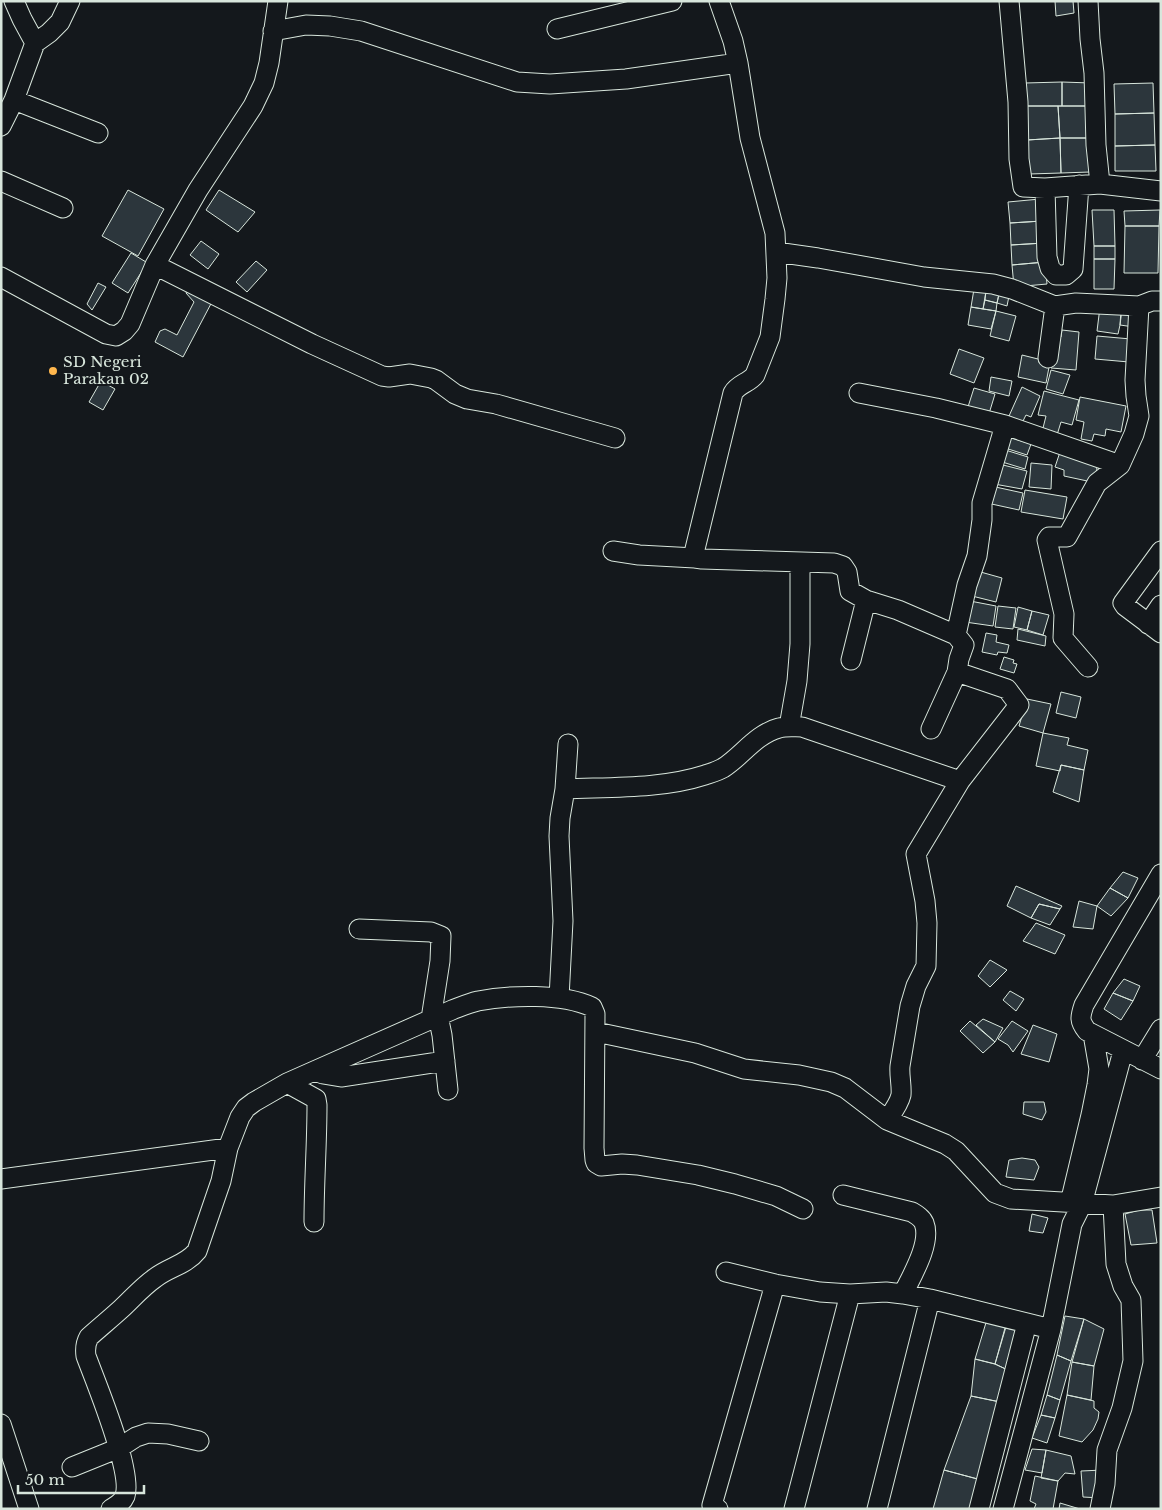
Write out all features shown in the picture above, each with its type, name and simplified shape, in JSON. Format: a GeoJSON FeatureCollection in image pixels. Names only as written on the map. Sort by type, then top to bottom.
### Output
{"type":"FeatureCollection","features":[{"type":"Feature","properties":{"kind":"street"},"geometry":{"type":"LineString","coordinates":[[14,1],[35,43]]}},
{"type":"Feature","properties":{"kind":"street"},"geometry":{"type":"LineString","coordinates":[[1,126],[14,100],[35,43],[60,22],[70,1]]}},
{"type":"Feature","properties":{"kind":"street"},"geometry":{"type":"LineString","coordinates":[[1,277],[106,334],[116,336],[124,331],[130,324],[155,265],[198,190],[257,98],[264,83],[269,64],[278,1]]}},
{"type":"Feature","properties":{"kind":"street"},"geometry":{"type":"LineString","coordinates":[[557,29],[672,1]]}},
{"type":"Feature","properties":{"kind":"street"},"geometry":{"type":"LineString","coordinates":[[695,558],[732,393],[736,387],[751,380],[755,375],[770,337],[776,299],[775,233],[750,138],[738,64],[719,1]]}},
{"type":"Feature","properties":{"kind":"street"},"geometry":{"type":"LineString","coordinates":[[1008,1],[1018,102],[1019,159],[1023,187],[1045,188],[1100,184],[1161,191]]}},
{"type":"Feature","properties":{"kind":"street"},"geometry":{"type":"LineString","coordinates":[[1088,1],[1100,184]]}},
{"type":"Feature","properties":{"kind":"street"},"geometry":{"type":"LineString","coordinates":[[273,31],[306,25],[330,26],[362,31],[517,82],[535,84],[626,79],[738,64]]}},
{"type":"Feature","properties":{"kind":"street"},"geometry":{"type":"LineString","coordinates":[[14,100],[98,133]]}},
{"type":"Feature","properties":{"kind":"street"},"geometry":{"type":"LineString","coordinates":[[1,180],[63,208]]}},
{"type":"Feature","properties":{"kind":"street"},"geometry":{"type":"LineString","coordinates":[[1045,188],[1047,257],[1050,268],[1056,274],[1066,274],[1073,269],[1079,185]]}},
{"type":"Feature","properties":{"kind":"street"},"geometry":{"type":"LineString","coordinates":[[776,252],[924,277],[993,284],[1012,289],[1054,306],[1076,303],[1139,306],[1152,301],[1161,301]]}},
{"type":"Feature","properties":{"kind":"street"},"geometry":{"type":"LineString","coordinates":[[155,265],[312,344],[382,376],[410,374],[431,378],[455,394],[467,399],[496,404],[615,438]]}},
{"type":"Feature","properties":{"kind":"street"},"geometry":{"type":"LineString","coordinates":[[1048,358],[1054,306]]}},
{"type":"Feature","properties":{"kind":"street"},"geometry":{"type":"LineString","coordinates":[[1088,667],[1063,638],[1064,614],[1047,540],[1049,537],[1066,537],[1098,483],[1120,465],[1134,434],[1139,416],[1135,380],[1139,306]]}},
{"type":"Feature","properties":{"kind":"street"},"geometry":{"type":"LineString","coordinates":[[859,393],[1005,424],[1120,465]]}},
{"type":"Feature","properties":{"kind":"street"},"geometry":{"type":"LineString","coordinates":[[956,635],[967,585],[977,556],[982,520],[982,504],[1005,424]]}},
{"type":"Feature","properties":{"kind":"street"},"geometry":{"type":"LineString","coordinates":[[613,551],[639,555],[702,559],[834,563],[843,566],[847,572],[850,591],[866,600],[898,610],[956,635],[964,644],[957,672],[931,729]]}},
{"type":"Feature","properties":{"kind":"street"},"geometry":{"type":"LineString","coordinates":[[1161,551],[1123,603],[1124,606],[1154,628],[1161,605]]}},
{"type":"Feature","properties":{"kind":"street"},"geometry":{"type":"LineString","coordinates":[[789,726],[798,681],[800,654],[800,562]]}},
{"type":"Feature","properties":{"kind":"street"},"geometry":{"type":"LineString","coordinates":[[851,660],[866,600]]}},
{"type":"Feature","properties":{"kind":"street"},"geometry":{"type":"LineString","coordinates":[[887,1120],[900,1099],[899,1075],[910,1006],[916,986],[926,966],[927,923],[916,854],[960,781],[1019,705],[1007,689],[957,672]]}},
{"type":"Feature","properties":{"kind":"street"},"geometry":{"type":"LineString","coordinates":[[565,789],[674,782],[704,776],[722,769],[757,740],[772,731],[789,726],[802,727],[960,781]]}},
{"type":"Feature","properties":{"kind":"street"},"geometry":{"type":"LineString","coordinates":[[559,998],[563,921],[559,836],[568,744]]}},
{"type":"Feature","properties":{"kind":"street"},"geometry":{"type":"LineString","coordinates":[[1161,874],[1084,1005],[1080,1015],[1081,1024],[1087,1031],[1161,1069]]}},
{"type":"Feature","properties":{"kind":"street"},"geometry":{"type":"LineString","coordinates":[[359,929],[431,932],[442,936],[435,1018],[445,1060],[448,1090]]}},
{"type":"Feature","properties":{"kind":"street"},"geometry":{"type":"LineString","coordinates":[[111,1509],[121,1502],[126,1493],[124,1474],[119,1448],[86,1356],[85,1349],[88,1337],[122,1309],[157,1276],[185,1262],[197,1251],[221,1181],[228,1148],[240,1117],[246,1108],[287,1083],[315,1070],[476,1001],[507,998],[559,998],[584,1003],[592,1007],[595,1014],[594,1160],[596,1163],[601,1166],[622,1164],[651,1167],[698,1175],[776,1196],[803,1209]]}},
{"type":"Feature","properties":{"kind":"street"},"geometry":{"type":"LineString","coordinates":[[1142,1060],[1161,1028]]}},
{"type":"Feature","properties":{"kind":"street"},"geometry":{"type":"LineString","coordinates":[[596,1032],[695,1053],[744,1069],[800,1075],[831,1082],[845,1088],[887,1120],[945,1144],[956,1151],[996,1193],[1011,1199],[1113,1205],[1161,1197]]}},
{"type":"Feature","properties":{"kind":"street"},"geometry":{"type":"LineString","coordinates":[[1003,1509],[1051,1329],[1076,1203],[1099,1070],[1093,1034]]}},
{"type":"Feature","properties":{"kind":"street"},"geometry":{"type":"LineString","coordinates":[[1076,1203],[1123,1051]]}},
{"type":"Feature","properties":{"kind":"street"},"geometry":{"type":"LineString","coordinates":[[315,1070],[323,1074],[341,1077],[445,1060]]}},
{"type":"Feature","properties":{"kind":"street"},"geometry":{"type":"LineString","coordinates":[[287,1083],[316,1099],[317,1149],[314,1222]]}},
{"type":"Feature","properties":{"kind":"street"},"geometry":{"type":"LineString","coordinates":[[1,1180],[228,1148]]}},
{"type":"Feature","properties":{"kind":"street"},"geometry":{"type":"LineString","coordinates":[[843,1195],[899,1208],[920,1217],[924,1224],[924,1243],[920,1258],[903,1294]]}},
{"type":"Feature","properties":{"kind":"street"},"geometry":{"type":"LineString","coordinates":[[1100,1509],[1105,1484],[1107,1450],[1122,1408],[1133,1360],[1131,1300],[1117,1272],[1113,1205]]}},
{"type":"Feature","properties":{"kind":"street"},"geometry":{"type":"LineString","coordinates":[[726,1272],[820,1292],[850,1294],[886,1292],[903,1294],[1051,1329]]}},
{"type":"Feature","properties":{"kind":"street"},"geometry":{"type":"LineString","coordinates":[[718,1509],[712,1505],[776,1284]]}},
{"type":"Feature","properties":{"kind":"street"},"geometry":{"type":"LineString","coordinates":[[794,1509],[850,1294]]}},
{"type":"Feature","properties":{"kind":"street"},"geometry":{"type":"LineString","coordinates":[[877,1509],[930,1299]]}},
{"type":"Feature","properties":{"kind":"street"},"geometry":{"type":"LineString","coordinates":[[980,1509],[1027,1324]]}},
{"type":"Feature","properties":{"kind":"street"},"geometry":{"type":"LineString","coordinates":[[1,1424],[29,1509]]}},
{"type":"Feature","properties":{"kind":"street"},"geometry":{"type":"LineString","coordinates":[[72,1467],[119,1448],[148,1433],[168,1434],[199,1440]]}},
{"type":"Feature","properties":{"kind":"building"},"geometry":{"type":"Polygon","coordinates":[[[1055,1],[1073,1],[1074,13],[1056,16],[1055,1]]]}},
{"type":"Feature","properties":{"kind":"building"},"geometry":{"type":"Polygon","coordinates":[[[1062,82],[1062,106],[1026,106],[1025,83],[1062,82]]]}},
{"type":"Feature","properties":{"kind":"building"},"geometry":{"type":"Polygon","coordinates":[[[1062,82],[1091,83],[1090,106],[1062,106],[1062,82]]]}},
{"type":"Feature","properties":{"kind":"building"},"geometry":{"type":"Polygon","coordinates":[[[1153,83],[1154,113],[1115,114],[1114,84],[1153,83]]]}},
{"type":"Feature","properties":{"kind":"building"},"geometry":{"type":"Polygon","coordinates":[[[1026,106],[1058,106],[1060,138],[1027,140],[1026,106]]]}},
{"type":"Feature","properties":{"kind":"building"},"geometry":{"type":"Polygon","coordinates":[[[1058,106],[1090,106],[1090,138],[1060,138],[1058,106]]]}},
{"type":"Feature","properties":{"kind":"building"},"geometry":{"type":"Polygon","coordinates":[[[1154,113],[1155,145],[1115,146],[1115,114],[1154,113]]]}},
{"type":"Feature","properties":{"kind":"building"},"geometry":{"type":"Polygon","coordinates":[[[1060,138],[1061,173],[1029,174],[1027,140],[1060,138]]]}},
{"type":"Feature","properties":{"kind":"building"},"geometry":{"type":"Polygon","coordinates":[[[1060,138],[1090,138],[1090,172],[1061,173],[1060,138]]]}},
{"type":"Feature","properties":{"kind":"building"},"geometry":{"type":"Polygon","coordinates":[[[1155,145],[1156,171],[1115,171],[1115,146],[1155,145]]]}},
{"type":"Feature","properties":{"kind":"building"},"geometry":{"type":"Polygon","coordinates":[[[128,190],[164,209],[138,256],[102,236],[128,190]]]}},
{"type":"Feature","properties":{"kind":"building"},"geometry":{"type":"Polygon","coordinates":[[[219,190],[255,212],[238,232],[206,210],[219,190]]]}},
{"type":"Feature","properties":{"kind":"building"},"geometry":{"type":"Polygon","coordinates":[[[1040,199],[1042,221],[1010,223],[1008,202],[1040,199]]]}},
{"type":"Feature","properties":{"kind":"building"},"geometry":{"type":"Polygon","coordinates":[[[1092,210],[1114,210],[1115,246],[1094,246],[1092,210]]]}},
{"type":"Feature","properties":{"kind":"building"},"geometry":{"type":"Polygon","coordinates":[[[1160,210],[1159,226],[1125,226],[1124,211],[1160,210]]]}},
{"type":"Feature","properties":{"kind":"building"},"geometry":{"type":"Polygon","coordinates":[[[1042,221],[1044,243],[1011,245],[1010,223],[1042,221]]]}},
{"type":"Feature","properties":{"kind":"building"},"geometry":{"type":"Polygon","coordinates":[[[1125,226],[1159,226],[1158,273],[1124,273],[1125,226]]]}},
{"type":"Feature","properties":{"kind":"building"},"geometry":{"type":"Polygon","coordinates":[[[201,241],[219,254],[208,269],[190,255],[201,241]]]}},
{"type":"Feature","properties":{"kind":"building"},"geometry":{"type":"Polygon","coordinates":[[[1044,243],[1045,262],[1012,265],[1011,245],[1044,243]]]}},
{"type":"Feature","properties":{"kind":"building"},"geometry":{"type":"Polygon","coordinates":[[[1094,246],[1115,246],[1115,259],[1094,259],[1094,246]]]}},
{"type":"Feature","properties":{"kind":"building"},"geometry":{"type":"Polygon","coordinates":[[[131,253],[146,262],[146,265],[128,293],[112,283],[131,253]]]}},
{"type":"Feature","properties":{"kind":"building"},"geometry":{"type":"Polygon","coordinates":[[[1094,259],[1115,259],[1114,289],[1094,289],[1094,259]]]}},
{"type":"Feature","properties":{"kind":"building"},"geometry":{"type":"Polygon","coordinates":[[[256,261],[267,270],[247,292],[236,282],[256,261]]]}},
{"type":"Feature","properties":{"kind":"building"},"geometry":{"type":"Polygon","coordinates":[[[1045,262],[1047,284],[1014,287],[1012,265],[1045,262]]]}},
{"type":"Feature","properties":{"kind":"building"},"geometry":{"type":"Polygon","coordinates":[[[98,283],[106,287],[92,310],[87,304],[98,283]]]}},
{"type":"Feature","properties":{"kind":"building"},"geometry":{"type":"Polygon","coordinates":[[[190,285],[214,298],[183,357],[155,342],[160,331],[165,329],[177,335],[194,302],[186,293],[190,285]]]}},
{"type":"Feature","properties":{"kind":"building"},"geometry":{"type":"Polygon","coordinates":[[[974,289],[986,291],[983,309],[971,307],[974,289]]]}},
{"type":"Feature","properties":{"kind":"building"},"geometry":{"type":"Polygon","coordinates":[[[986,291],[999,294],[997,303],[985,300],[986,291]]]}},
{"type":"Feature","properties":{"kind":"building"},"geometry":{"type":"Polygon","coordinates":[[[999,294],[1009,296],[1007,306],[997,303],[999,294]]]}},
{"type":"Feature","properties":{"kind":"building"},"geometry":{"type":"Polygon","coordinates":[[[985,300],[997,303],[996,311],[983,309],[985,300]]]}},
{"type":"Feature","properties":{"kind":"building"},"geometry":{"type":"Polygon","coordinates":[[[971,307],[996,311],[991,329],[968,325],[971,307]]]}},
{"type":"Feature","properties":{"kind":"building"},"geometry":{"type":"Polygon","coordinates":[[[1100,307],[1121,310],[1118,334],[1097,331],[1100,307]]]}},
{"type":"Feature","properties":{"kind":"building"},"geometry":{"type":"Polygon","coordinates":[[[1122,309],[1136,311],[1134,327],[1120,325],[1122,309]]]}},
{"type":"Feature","properties":{"kind":"building"},"geometry":{"type":"Polygon","coordinates":[[[996,311],[1016,316],[1009,341],[990,336],[996,311]]]}},
{"type":"Feature","properties":{"kind":"building"},"geometry":{"type":"Polygon","coordinates":[[[1062,330],[1079,332],[1076,370],[1051,368],[1054,337],[1061,337],[1062,330]]]}},
{"type":"Feature","properties":{"kind":"building"},"geometry":{"type":"Polygon","coordinates":[[[1097,336],[1131,339],[1129,362],[1095,359],[1097,336]]]}},
{"type":"Feature","properties":{"kind":"building"},"geometry":{"type":"Polygon","coordinates":[[[959,349],[984,358],[974,383],[950,374],[959,349]]]}},
{"type":"Feature","properties":{"kind":"building"},"geometry":{"type":"Polygon","coordinates":[[[1022,355],[1050,362],[1046,383],[1018,377],[1022,355]]]}},
{"type":"Feature","properties":{"kind":"building"},"geometry":{"type":"Polygon","coordinates":[[[1051,370],[1070,375],[1063,394],[1046,389],[1051,370]]]}},
{"type":"Feature","properties":{"kind":"building"},"geometry":{"type":"Polygon","coordinates":[[[991,377],[1012,381],[1009,396],[989,391],[991,377]]]}},
{"type":"Feature","properties":{"kind":"building"},"geometry":{"type":"Polygon","coordinates":[[[101,381],[115,389],[103,410],[89,402],[101,381]]]}},
{"type":"Feature","properties":{"kind":"building"},"geometry":{"type":"Polygon","coordinates":[[[1022,387],[1040,396],[1031,417],[1026,415],[1022,423],[1009,416],[1022,387]]]}},
{"type":"Feature","properties":{"kind":"building"},"geometry":{"type":"Polygon","coordinates":[[[974,388],[995,394],[988,417],[967,410],[974,388]]]}},
{"type":"Feature","properties":{"kind":"building"},"geometry":{"type":"Polygon","coordinates":[[[1044,391],[1079,400],[1072,425],[1061,422],[1057,435],[1042,432],[1046,416],[1038,415],[1044,391]]]}},
{"type":"Feature","properties":{"kind":"building"},"geometry":{"type":"Polygon","coordinates":[[[1080,397],[1126,406],[1121,432],[1106,429],[1105,436],[1094,434],[1092,441],[1081,439],[1084,422],[1076,420],[1080,397]]]}},
{"type":"Feature","properties":{"kind":"building"},"geometry":{"type":"Polygon","coordinates":[[[1005,436],[1031,444],[1027,455],[1002,447],[1005,436]]]}},
{"type":"Feature","properties":{"kind":"building"},"geometry":{"type":"Polygon","coordinates":[[[1002,449],[1028,457],[1025,469],[999,461],[1002,449]]]}},
{"type":"Feature","properties":{"kind":"building"},"geometry":{"type":"Polygon","coordinates":[[[1060,452],[1091,456],[1097,469],[1092,482],[1064,476],[1064,470],[1055,467],[1060,452]]]}},
{"type":"Feature","properties":{"kind":"building"},"geometry":{"type":"Polygon","coordinates":[[[1031,463],[1052,465],[1051,489],[1029,487],[1031,463]]]}},
{"type":"Feature","properties":{"kind":"building"},"geometry":{"type":"Polygon","coordinates":[[[999,464],[1027,471],[1022,489],[994,484],[999,464]]]}},
{"type":"Feature","properties":{"kind":"building"},"geometry":{"type":"Polygon","coordinates":[[[991,486],[1023,493],[1019,510],[987,503],[991,486]]]}},
{"type":"Feature","properties":{"kind":"building"},"geometry":{"type":"Polygon","coordinates":[[[1025,490],[1067,497],[1063,519],[1021,512],[1025,490]]]}},
{"type":"Feature","properties":{"kind":"building"},"geometry":{"type":"Polygon","coordinates":[[[977,571],[1002,578],[996,602],[968,595],[977,571]]]}},
{"type":"Feature","properties":{"kind":"building"},"geometry":{"type":"Polygon","coordinates":[[[970,601],[996,606],[993,626],[965,622],[970,601]]]}},
{"type":"Feature","properties":{"kind":"building"},"geometry":{"type":"Polygon","coordinates":[[[998,606],[1016,608],[1013,629],[995,627],[998,606]]]}},
{"type":"Feature","properties":{"kind":"building"},"geometry":{"type":"Polygon","coordinates":[[[1018,607],[1032,611],[1027,630],[1014,627],[1018,607]]]}},
{"type":"Feature","properties":{"kind":"building"},"geometry":{"type":"Polygon","coordinates":[[[1032,611],[1049,615],[1043,635],[1027,630],[1032,611]]]}},
{"type":"Feature","properties":{"kind":"building"},"geometry":{"type":"Polygon","coordinates":[[[1018,629],[1046,636],[1045,646],[1017,640],[1018,629]]]}},
{"type":"Feature","properties":{"kind":"building"},"geometry":{"type":"Polygon","coordinates":[[[986,633],[997,635],[996,642],[1009,645],[1007,653],[998,652],[997,655],[982,652],[986,633]]]}},
{"type":"Feature","properties":{"kind":"building"},"geometry":{"type":"Polygon","coordinates":[[[1004,657],[1014,660],[1013,663],[1017,664],[1014,673],[1000,669],[1004,657]]]}},
{"type":"Feature","properties":{"kind":"building"},"geometry":{"type":"Polygon","coordinates":[[[1061,692],[1081,697],[1076,718],[1056,713],[1061,692]]]}},
{"type":"Feature","properties":{"kind":"building"},"geometry":{"type":"Polygon","coordinates":[[[1027,699],[1051,704],[1043,733],[1019,726],[1027,699]]]}},
{"type":"Feature","properties":{"kind":"building"},"geometry":{"type":"Polygon","coordinates":[[[1043,733],[1069,738],[1067,745],[1088,750],[1084,770],[1061,765],[1060,771],[1036,766],[1043,733]]]}},
{"type":"Feature","properties":{"kind":"building"},"geometry":{"type":"Polygon","coordinates":[[[1061,765],[1084,770],[1079,802],[1053,792],[1061,765]]]}},
{"type":"Feature","properties":{"kind":"building"},"geometry":{"type":"Polygon","coordinates":[[[1123,872],[1138,878],[1128,898],[1110,888],[1123,872]]]}},
{"type":"Feature","properties":{"kind":"building"},"geometry":{"type":"Polygon","coordinates":[[[1016,886],[1062,906],[1060,909],[1039,904],[1031,918],[1007,906],[1016,886]]]}},
{"type":"Feature","properties":{"kind":"building"},"geometry":{"type":"Polygon","coordinates":[[[1110,888],[1128,898],[1111,916],[1097,906],[1110,888]]]}},
{"type":"Feature","properties":{"kind":"building"},"geometry":{"type":"Polygon","coordinates":[[[1079,901],[1097,906],[1093,929],[1073,927],[1079,901]]]}},
{"type":"Feature","properties":{"kind":"building"},"geometry":{"type":"Polygon","coordinates":[[[1039,904],[1060,909],[1050,925],[1031,918],[1039,904]]]}},
{"type":"Feature","properties":{"kind":"building"},"geometry":{"type":"Polygon","coordinates":[[[1036,923],[1065,935],[1055,954],[1023,941],[1036,923]]]}},
{"type":"Feature","properties":{"kind":"building"},"geometry":{"type":"Polygon","coordinates":[[[990,960],[1007,970],[990,987],[978,976],[990,960]]]}},
{"type":"Feature","properties":{"kind":"building"},"geometry":{"type":"Polygon","coordinates":[[[1124,979],[1140,986],[1133,1001],[1113,993],[1124,979]]]}},
{"type":"Feature","properties":{"kind":"building"},"geometry":{"type":"Polygon","coordinates":[[[1010,991],[1024,999],[1016,1011],[1003,1000],[1010,991]]]}},
{"type":"Feature","properties":{"kind":"building"},"geometry":{"type":"Polygon","coordinates":[[[1113,993],[1133,1001],[1121,1020],[1104,1009],[1113,993]]]}},
{"type":"Feature","properties":{"kind":"building"},"geometry":{"type":"Polygon","coordinates":[[[983,1019],[1003,1028],[995,1042],[976,1025],[983,1019]]]}},
{"type":"Feature","properties":{"kind":"building"},"geometry":{"type":"Polygon","coordinates":[[[970,1021],[995,1042],[983,1053],[960,1031],[970,1021]]]}},
{"type":"Feature","properties":{"kind":"building"},"geometry":{"type":"Polygon","coordinates":[[[1012,1021],[1028,1031],[1013,1052],[1008,1045],[998,1039],[1012,1021]]]}},
{"type":"Feature","properties":{"kind":"building"},"geometry":{"type":"Polygon","coordinates":[[[1033,1025],[1057,1034],[1049,1062],[1021,1054],[1033,1025]]]}},
{"type":"Feature","properties":{"kind":"building"},"geometry":{"type":"Polygon","coordinates":[[[1024,1102],[1044,1102],[1046,1112],[1042,1120],[1023,1114],[1024,1102]]]}},
{"type":"Feature","properties":{"kind":"building"},"geometry":{"type":"Polygon","coordinates":[[[1022,1158],[1035,1160],[1039,1167],[1034,1180],[1006,1177],[1009,1160],[1022,1158]]]}},
{"type":"Feature","properties":{"kind":"building"},"geometry":{"type":"Polygon","coordinates":[[[1139,1210],[1152,1210],[1157,1243],[1131,1245],[1125,1214],[1139,1210]]]}},
{"type":"Feature","properties":{"kind":"building"},"geometry":{"type":"Polygon","coordinates":[[[1032,1214],[1048,1218],[1043,1233],[1029,1231],[1032,1214]]]}},
{"type":"Feature","properties":{"kind":"building"},"geometry":{"type":"Polygon","coordinates":[[[988,1316],[1008,1320],[995,1364],[975,1359],[988,1316]]]}},
{"type":"Feature","properties":{"kind":"building"},"geometry":{"type":"Polygon","coordinates":[[[1065,1316],[1084,1319],[1071,1361],[1057,1355],[1065,1316]]]}},
{"type":"Feature","properties":{"kind":"building"},"geometry":{"type":"Polygon","coordinates":[[[1084,1319],[1104,1329],[1094,1366],[1072,1362],[1084,1319]]]}},
{"type":"Feature","properties":{"kind":"building"},"geometry":{"type":"Polygon","coordinates":[[[1005,1328],[1023,1331],[1012,1372],[995,1364],[1005,1328]]]}},
{"type":"Feature","properties":{"kind":"building"},"geometry":{"type":"Polygon","coordinates":[[[1057,1355],[1071,1361],[1060,1400],[1047,1395],[1057,1355]]]}},
{"type":"Feature","properties":{"kind":"building"},"geometry":{"type":"Polygon","coordinates":[[[975,1359],[995,1364],[1012,1372],[1005,1403],[971,1396],[975,1359]]]}},
{"type":"Feature","properties":{"kind":"building"},"geometry":{"type":"Polygon","coordinates":[[[1072,1362],[1094,1366],[1091,1400],[1067,1395],[1072,1362]]]}},
{"type":"Feature","properties":{"kind":"building"},"geometry":{"type":"Polygon","coordinates":[[[1047,1395],[1060,1400],[1055,1418],[1041,1415],[1047,1395]]]}},
{"type":"Feature","properties":{"kind":"building"},"geometry":{"type":"Polygon","coordinates":[[[1067,1395],[1094,1401],[1094,1408],[1099,1412],[1093,1430],[1082,1442],[1059,1436],[1067,1395]]]}},
{"type":"Feature","properties":{"kind":"building"},"geometry":{"type":"Polygon","coordinates":[[[971,1396],[1005,1403],[985,1481],[944,1470],[971,1396]]]}},
{"type":"Feature","properties":{"kind":"building"},"geometry":{"type":"Polygon","coordinates":[[[1041,1415],[1055,1418],[1047,1443],[1032,1438],[1041,1415]]]}},
{"type":"Feature","properties":{"kind":"building"},"geometry":{"type":"Polygon","coordinates":[[[1032,1449],[1046,1450],[1042,1473],[1025,1470],[1032,1449]]]}},
{"type":"Feature","properties":{"kind":"building"},"geometry":{"type":"Polygon","coordinates":[[[1046,1450],[1071,1456],[1075,1474],[1065,1473],[1058,1481],[1041,1478],[1046,1450]]]}},
{"type":"Feature","properties":{"kind":"building"},"geometry":{"type":"Polygon","coordinates":[[[944,1470],[985,1481],[977,1509],[933,1509],[944,1470]]]}},
{"type":"Feature","properties":{"kind":"building"},"geometry":{"type":"Polygon","coordinates":[[[1103,1470],[1101,1498],[1083,1497],[1081,1471],[1103,1470]]]}},
{"type":"Feature","properties":{"kind":"building"},"geometry":{"type":"Polygon","coordinates":[[[1035,1476],[1058,1481],[1053,1509],[1034,1509],[1036,1504],[1030,1501],[1035,1476]]]}},
{"type":"Feature","properties":{"kind":"building"},"geometry":{"type":"Polygon","coordinates":[[[1060,1503],[1080,1509],[1059,1509],[1060,1503]]]}},
{"type":"Feature","properties":{"kind":"place","name":"SD Negeri Parakan 02"},"geometry":{"type":"Point","coordinates":[53,371]}}]}
